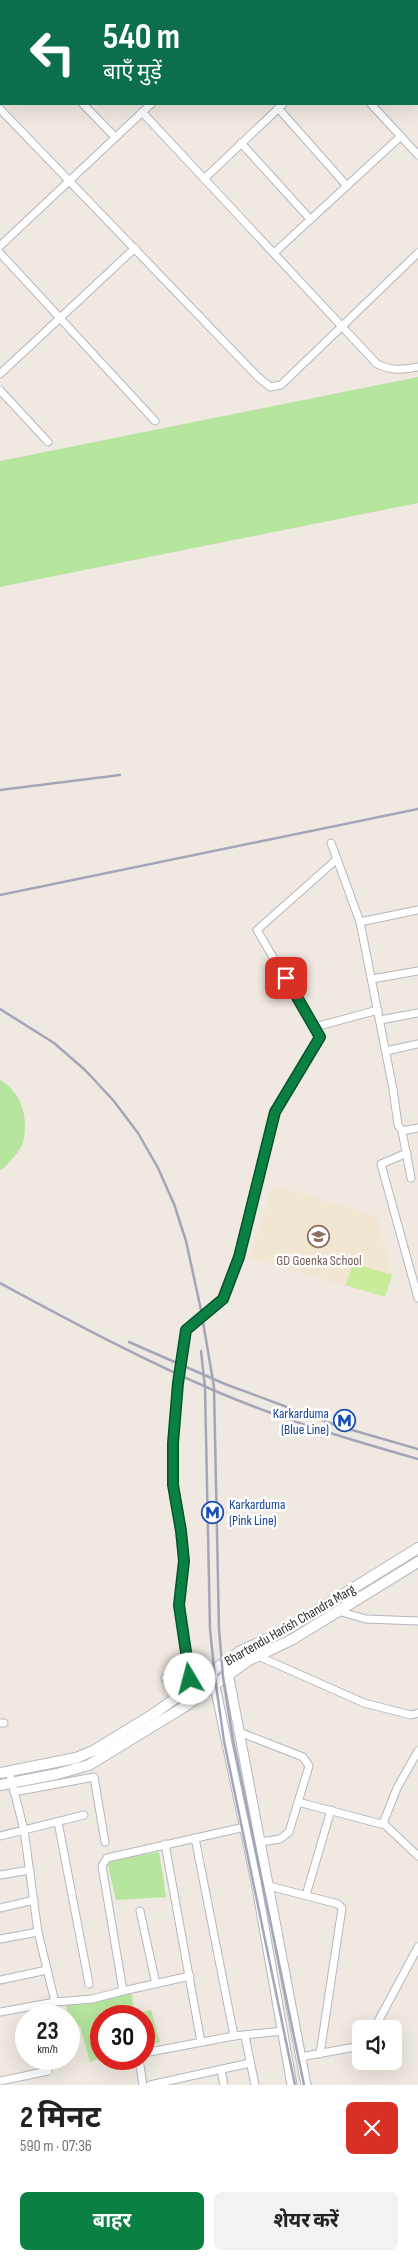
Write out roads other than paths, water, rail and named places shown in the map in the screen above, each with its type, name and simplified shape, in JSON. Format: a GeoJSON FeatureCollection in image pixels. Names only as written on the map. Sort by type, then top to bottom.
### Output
{"type":"FeatureCollection","features":[{"type":"Feature","properties":{"kind":"main road","name":"Bhartendu Harish Chandra Marg"},"geometry":{"type":"LineString","coordinates":[[5,1772],[76,1758],[95,1750],[155,1713],[239,1652],[284,1631],[418,1548]]}},
{"type":"Feature","properties":{"kind":"main road","name":"Bhartendu Harish Chandra Marg"},"geometry":{"type":"LineString","coordinates":[[0,1785],[13,1787],[89,1765],[197,1698],[258,1656],[293,1639],[418,1562]]}},
{"type":"Feature","properties":{"kind":"street"},"geometry":{"type":"LineString","coordinates":[[84,105],[116,137]]}},
{"type":"Feature","properties":{"kind":"street"},"geometry":{"type":"LineString","coordinates":[[0,246],[150,105]]}},
{"type":"Feature","properties":{"kind":"street"},"geometry":{"type":"LineString","coordinates":[[372,105],[418,155]]}},
{"type":"Feature","properties":{"kind":"street"},"geometry":{"type":"LineString","coordinates":[[204,179],[280,106],[347,186]]}},
{"type":"Feature","properties":{"kind":"street"},"geometry":{"type":"LineString","coordinates":[[0,109],[258,377],[270,386],[281,386],[418,253]]}},
{"type":"Feature","properties":{"kind":"street"},"geometry":{"type":"LineString","coordinates":[[142,112],[377,364],[398,371],[418,367]]}},
{"type":"Feature","properties":{"kind":"street"},"geometry":{"type":"LineString","coordinates":[[274,253],[401,136]]}},
{"type":"Feature","properties":{"kind":"street"},"geometry":{"type":"LineString","coordinates":[[241,143],[310,220]]}},
{"type":"Feature","properties":{"kind":"street"},"geometry":{"type":"LineString","coordinates":[[0,374],[135,248]]}},
{"type":"Feature","properties":{"kind":"street"},"geometry":{"type":"LineString","coordinates":[[0,253],[155,421]]}},
{"type":"Feature","properties":{"kind":"street"},"geometry":{"type":"LineString","coordinates":[[0,390],[48,442]]}},
{"type":"Feature","properties":{"kind":"street"},"geometry":{"type":"LineString","coordinates":[[331,843],[360,922],[386,1050],[398,1125],[402,1131],[412,1178]]}},
{"type":"Feature","properties":{"kind":"street"},"geometry":{"type":"LineString","coordinates":[[197,1698],[188,1663],[179,1605],[184,1561],[173,1485],[173,1443],[178,1383],[186,1330],[223,1299],[239,1257],[275,1112],[320,1037],[257,930],[337,858]]}},
{"type":"Feature","properties":{"kind":"street"},"geometry":{"type":"LineString","coordinates":[[360,922],[418,910]]}},
{"type":"Feature","properties":{"kind":"street"},"geometry":{"type":"LineString","coordinates":[[372,979],[418,971]]}},
{"type":"Feature","properties":{"kind":"street"},"geometry":{"type":"LineString","coordinates":[[314,1027],[378,1010]]}},
{"type":"Feature","properties":{"kind":"street"},"geometry":{"type":"LineString","coordinates":[[380,1020],[418,1013]]}},
{"type":"Feature","properties":{"kind":"street"},"geometry":{"type":"LineString","coordinates":[[386,1050],[418,1044]]}},
{"type":"Feature","properties":{"kind":"street"},"geometry":{"type":"LineString","coordinates":[[402,1131],[418,1128]]}},
{"type":"Feature","properties":{"kind":"street"},"geometry":{"type":"LineString","coordinates":[[407,1153],[380,1164],[418,1298]]}},
{"type":"Feature","properties":{"kind":"street"},"geometry":{"type":"LineString","coordinates":[[338,1611],[366,1619],[418,1621]]}},
{"type":"Feature","properties":{"kind":"street"},"geometry":{"type":"LineString","coordinates":[[258,1656],[364,1703],[409,1715],[418,1713]]}},
{"type":"Feature","properties":{"kind":"street"},"geometry":{"type":"LineString","coordinates":[[226,1662],[306,2085]]}},
{"type":"Feature","properties":{"kind":"street"},"geometry":{"type":"LineString","coordinates":[[165,1678],[188,1663]]}},
{"type":"Feature","properties":{"kind":"street"},"geometry":{"type":"LineString","coordinates":[[212,1672],[245,1827],[292,2085]]}},
{"type":"Feature","properties":{"kind":"street"},"geometry":{"type":"LineString","coordinates":[[239,1732],[306,1759],[309,1766],[288,1832],[285,1836],[261,1842]]}},
{"type":"Feature","properties":{"kind":"street"},"geometry":{"type":"LineString","coordinates":[[383,1823],[397,1788],[418,1751]]}},
{"type":"Feature","properties":{"kind":"street"},"geometry":{"type":"LineString","coordinates":[[5,1772],[13,1787],[24,1830],[38,1932],[55,2002]]}},
{"type":"Feature","properties":{"kind":"street"},"geometry":{"type":"LineString","coordinates":[[13,1787],[94,1777],[105,1842]]}},
{"type":"Feature","properties":{"kind":"street"},"geometry":{"type":"LineString","coordinates":[[298,1802],[378,1824],[383,1823]]}},
{"type":"Feature","properties":{"kind":"street"},"geometry":{"type":"LineString","coordinates":[[306,1895],[331,1810]]}},
{"type":"Feature","properties":{"kind":"street"},"geometry":{"type":"LineString","coordinates":[[0,1836],[84,1815]]}},
{"type":"Feature","properties":{"kind":"street"},"geometry":{"type":"LineString","coordinates":[[58,1822],[89,1984]]}},
{"type":"Feature","properties":{"kind":"street"},"geometry":{"type":"LineString","coordinates":[[383,1823],[418,1856]]}},
{"type":"Feature","properties":{"kind":"street"},"geometry":{"type":"LineString","coordinates":[[123,1991],[102,1866],[107,1858],[245,1827]]}},
{"type":"Feature","properties":{"kind":"street"},"geometry":{"type":"LineString","coordinates":[[195,1838],[234,2036]]}},
{"type":"Feature","properties":{"kind":"street"},"geometry":{"type":"LineString","coordinates":[[165,1844],[190,1976],[200,2042]]}},
{"type":"Feature","properties":{"kind":"street"},"geometry":{"type":"LineString","coordinates":[[0,1875],[30,1870]]}},
{"type":"Feature","properties":{"kind":"street"},"geometry":{"type":"LineString","coordinates":[[269,1886],[338,1904],[343,1910],[320,2054]]}},
{"type":"Feature","properties":{"kind":"street"},"geometry":{"type":"LineString","coordinates":[[0,1908],[34,1900]]}},
{"type":"Feature","properties":{"kind":"street"},"geometry":{"type":"LineString","coordinates":[[140,1911],[156,1984]]}},
{"type":"Feature","properties":{"kind":"street"},"geometry":{"type":"LineString","coordinates":[[0,1939],[38,1932]]}},
{"type":"Feature","properties":{"kind":"street"},"geometry":{"type":"LineString","coordinates":[[379,2020],[418,1948]]}},
{"type":"Feature","properties":{"kind":"street"},"geometry":{"type":"LineString","coordinates":[[0,1980],[47,1970]]}},
{"type":"Feature","properties":{"kind":"street"},"geometry":{"type":"LineString","coordinates":[[0,2012],[55,2002],[92,1999],[190,1976]]}},
{"type":"Feature","properties":{"kind":"street"},"geometry":{"type":"LineString","coordinates":[[155,2051],[234,2036],[283,2031]]}},
{"type":"Feature","properties":{"kind":"street"},"geometry":{"type":"LineString","coordinates":[[245,2036],[255,2085]]}},
{"type":"Feature","properties":{"kind":"street"},"geometry":{"type":"LineString","coordinates":[[300,2057],[352,2048]]}},
{"type":"Feature","properties":{"kind":"street"},"geometry":{"type":"LineString","coordinates":[[150,2085],[250,2063]]}},
{"type":"Feature","properties":{"kind":"street"},"geometry":{"type":"LineString","coordinates":[[141,2070],[143,2085]]}},
{"type":"Feature","properties":{"kind":"street"},"geometry":{"type":"LineString","coordinates":[[221,2070],[224,2085]]}},
{"type":"Feature","properties":{"kind":"street"},"geometry":{"type":"LineString","coordinates":[[0,2081],[48,2071]]}},
{"type":"Feature","properties":{"kind":"railway"},"geometry":{"type":"LineString","coordinates":[[0,790],[120,775]]}},
{"type":"Feature","properties":{"kind":"railway"},"geometry":{"type":"LineString","coordinates":[[0,895],[418,809]]}},
{"type":"Feature","properties":{"kind":"railway"},"geometry":{"type":"LineString","coordinates":[[0,1009],[54,1043],[85,1070],[113,1100],[138,1133],[158,1168],[174,1204],[186,1241],[201,1310],[214,1387],[219,1629],[223,1677],[233,1740],[304,2085]]}},
{"type":"Feature","properties":{"kind":"railway"},"geometry":{"type":"LineString","coordinates":[[0,1283],[81,1327],[220,1393],[318,1429],[418,1459]]}},
{"type":"Feature","properties":{"kind":"railway"},"geometry":{"type":"LineString","coordinates":[[129,1342],[225,1384],[338,1426],[418,1449]]}},
{"type":"Feature","properties":{"kind":"railway"},"geometry":{"type":"LineString","coordinates":[[201,1351],[205,1388],[210,1629],[215,1678],[224,1741],[295,2085]]}},
{"type":"Feature","properties":{"kind":"place","name":"GD Goenka School"},"geometry":{"type":"Point","coordinates":[319,1237]}},
{"type":"Feature","properties":{"kind":"place","name":"Karkarduma (Blue Line)"},"geometry":{"type":"Point","coordinates":[345,1421]}},
{"type":"Feature","properties":{"kind":"place","name":"Karkarduma (Pink Line)"},"geometry":{"type":"Point","coordinates":[213,1512]}}]}
